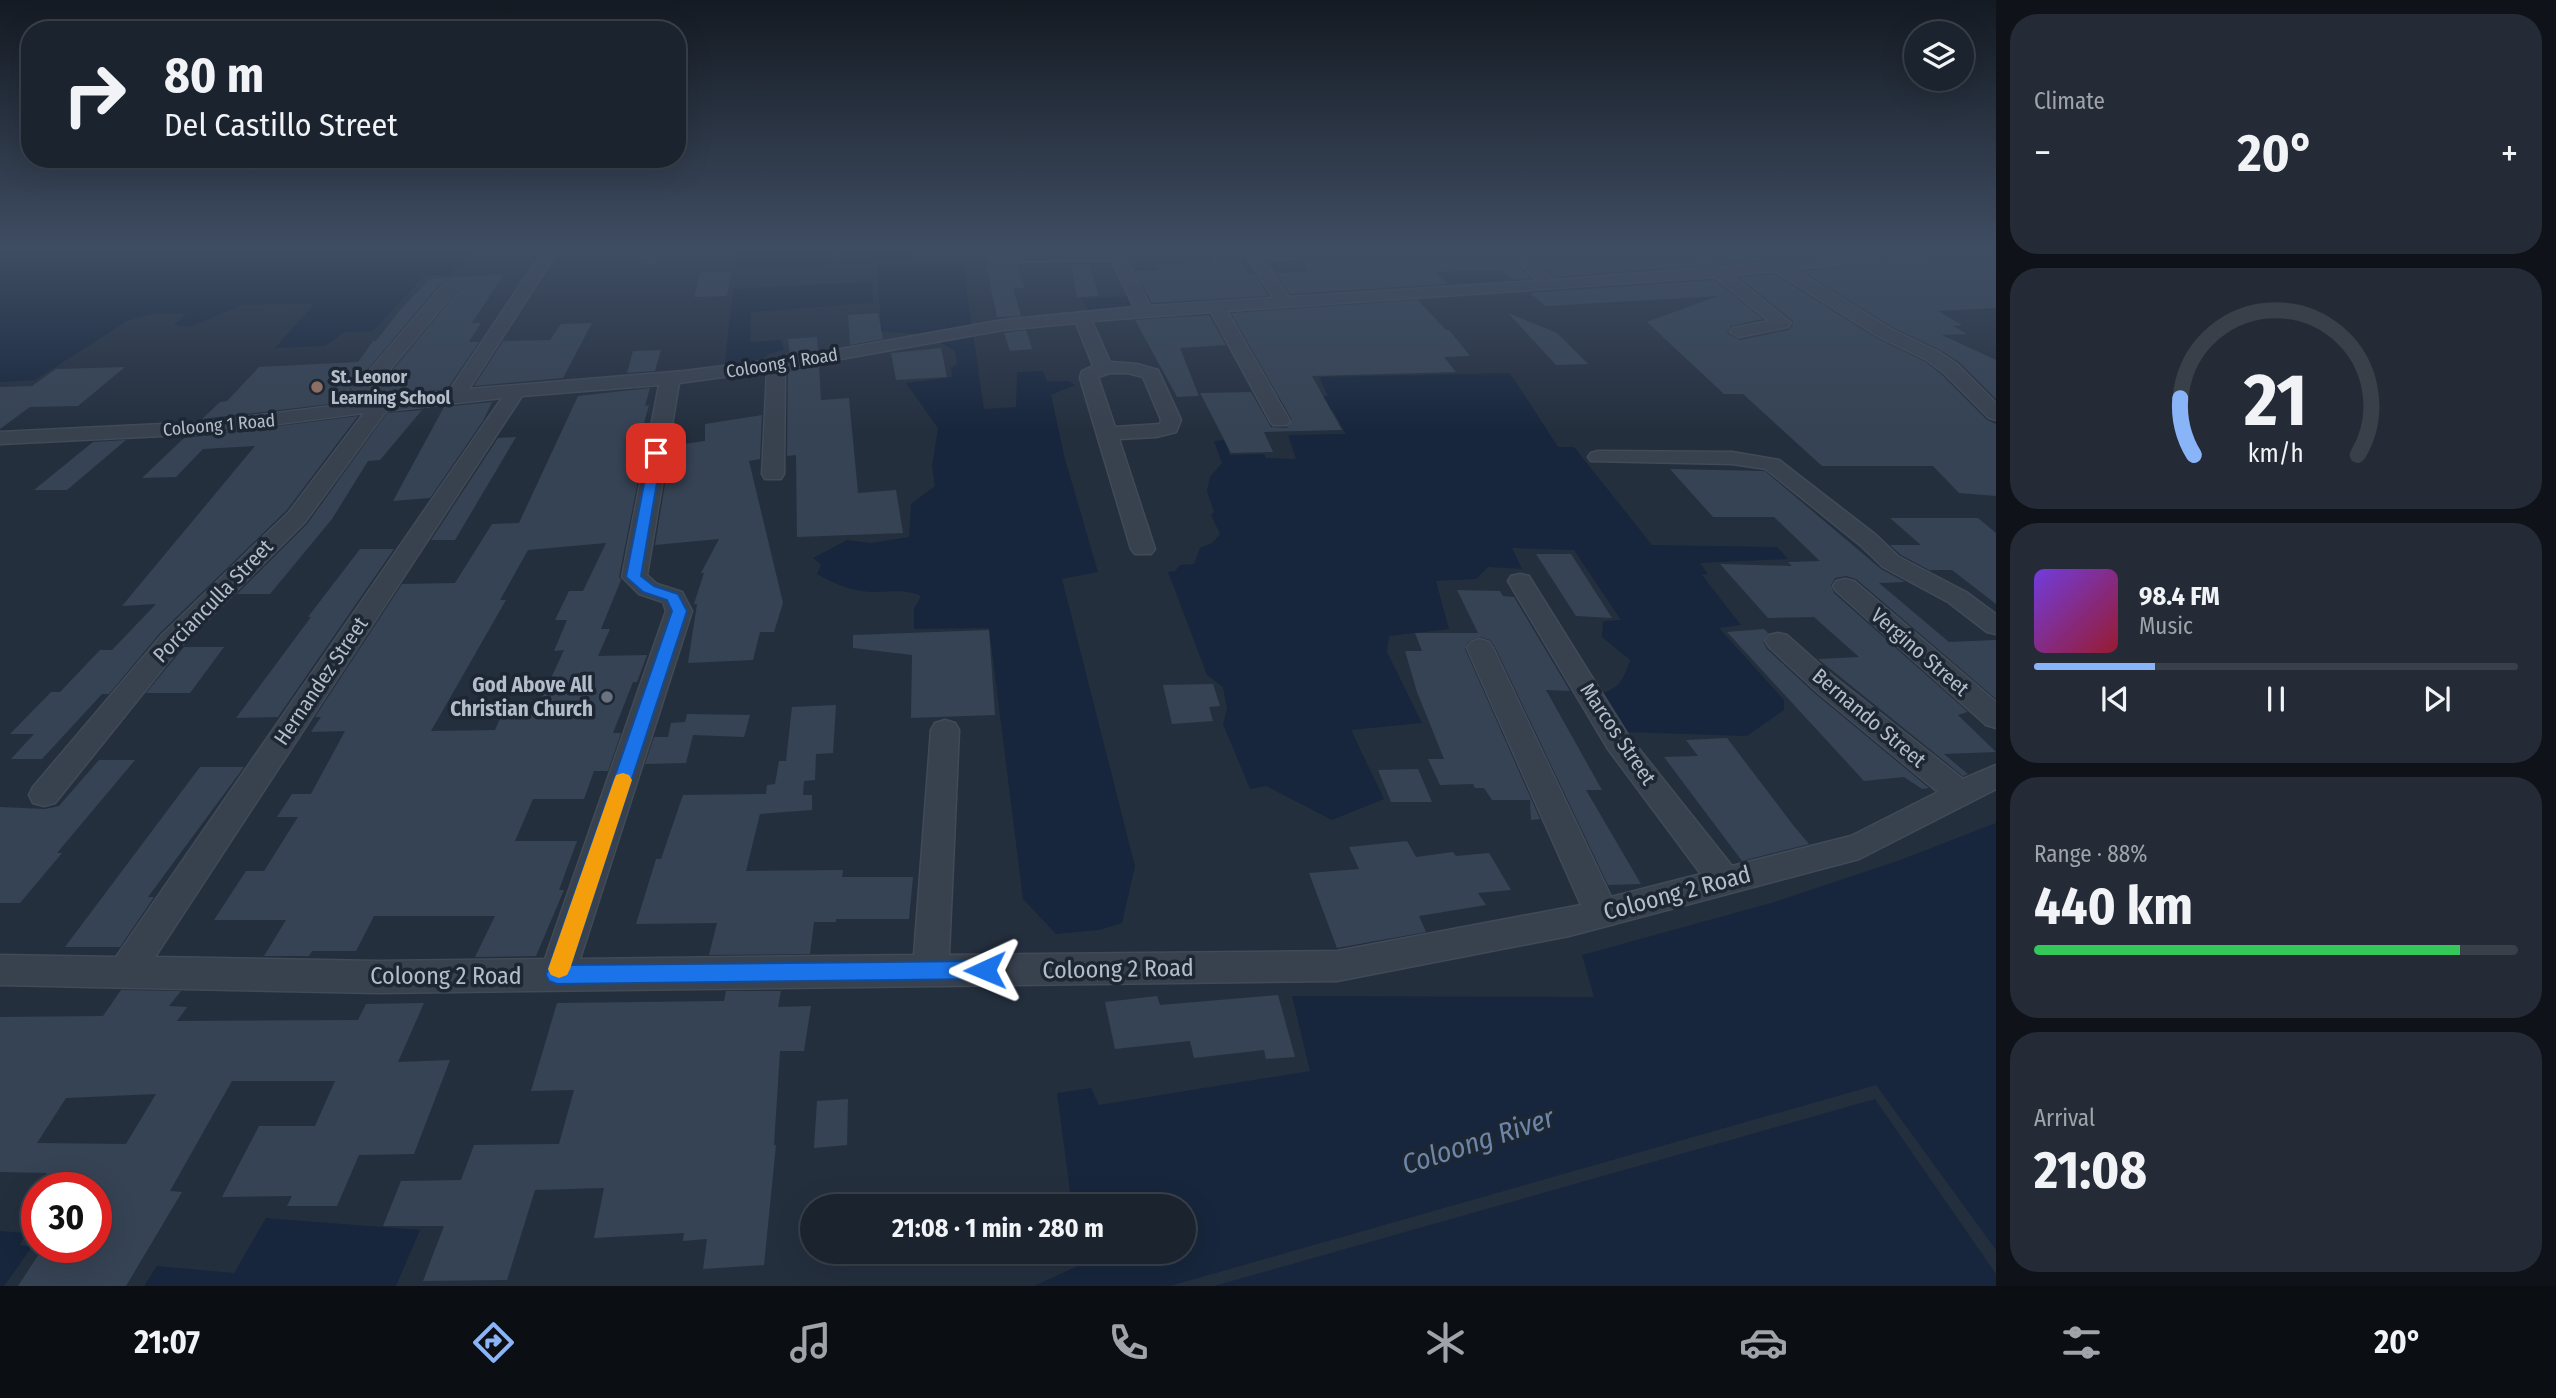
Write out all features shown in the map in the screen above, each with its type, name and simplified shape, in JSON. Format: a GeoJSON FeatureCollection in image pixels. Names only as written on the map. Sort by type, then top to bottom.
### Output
{"type":"FeatureCollection","features":[{"type":"Feature","properties":{"kind":"street"},"geometry":{"type":"LineString","coordinates":[[346,410],[430,311]]}},
{"type":"Feature","properties":{"kind":"street"},"geometry":{"type":"LineString","coordinates":[[455,396],[511,311]]}},
{"type":"Feature","properties":{"kind":"street","name":"Coloong 1 Road"},"geometry":{"type":"LineString","coordinates":[[0,438],[203,428],[455,396],[670,378],[776,365],[1003,325],[1135,311]]}},
{"type":"Feature","properties":{"kind":"street"},"geometry":{"type":"LineString","coordinates":[[1219,311],[1280,421]]}},
{"type":"Feature","properties":{"kind":"street"},"geometry":{"type":"LineString","coordinates":[[1739,332],[1782,323],[1767,311]]}},
{"type":"Feature","properties":{"kind":"street"},"geometry":{"type":"LineString","coordinates":[[1849,311],[1885,333],[1933,356],[1950,368],[1996,414]]}},
{"type":"Feature","properties":{"kind":"street"},"geometry":{"type":"LineString","coordinates":[[1082,317],[1104,369]]}},
{"type":"Feature","properties":{"kind":"street"},"geometry":{"type":"LineString","coordinates":[[773,474],[776,365]]}},
{"type":"Feature","properties":{"kind":"street"},"geometry":{"type":"LineString","coordinates":[[1107,433],[1163,431],[1169,428],[1171,420],[1151,374],[1135,369],[1104,369],[1089,375],[1107,433],[1143,549]]}},
{"type":"Feature","properties":{"kind":"street"},"geometry":{"type":"LineString","coordinates":[[557,975],[679,611],[673,597],[648,589],[634,577],[670,378]]}},
{"type":"Feature","properties":{"kind":"street","name":"Hernandez Street"},"geometry":{"type":"LineString","coordinates":[[126,971],[516,391]]}},
{"type":"Feature","properties":{"kind":"street","name":"Porcianculla Street"},"geometry":{"type":"LineString","coordinates":[[44,795],[171,641],[297,517],[380,405]]}},
{"type":"Feature","properties":{"kind":"street"},"geometry":{"type":"LineString","coordinates":[[1598,457],[1732,458],[1772,464],[1868,540],[1891,562],[1957,597],[1996,626]]}},
{"type":"Feature","properties":{"kind":"street","name":"Marcos Street"},"geometry":{"type":"LineString","coordinates":[[1520,581],[1618,742],[1725,881]]}},
{"type":"Feature","properties":{"kind":"street","name":"Vergino Street"},"geometry":{"type":"LineString","coordinates":[[1845,586],[1996,718]]}},
{"type":"Feature","properties":{"kind":"street","name":"Bernando Street"},"geometry":{"type":"LineString","coordinates":[[1778,640],[1824,682],[1961,794]]}},
{"type":"Feature","properties":{"kind":"street"},"geometry":{"type":"LineString","coordinates":[[1480,648],[1602,913]]}},
{"type":"Feature","properties":{"kind":"street"},"geometry":{"type":"LineString","coordinates":[[931,971],[945,730]]}},
{"type":"Feature","properties":{"kind":"street","name":"Coloong 2 Road"},"geometry":{"type":"LineString","coordinates":[[0,970],[378,977],[1337,966],[1602,913],[1859,846],[1996,776]]}},
{"type":"Feature","properties":{"kind":"water"},"geometry":{"type":"Polygon","coordinates":[[[0,311],[227,311],[190,327],[174,325],[186,314],[156,313],[127,321],[35,380],[0,382],[0,311]]]}},
{"type":"Feature","properties":{"kind":"water"},"geometry":{"type":"Polygon","coordinates":[[[308,311],[392,311],[373,331],[344,332],[325,346],[275,348],[308,311]]]}},
{"type":"Feature","properties":{"kind":"water"},"geometry":{"type":"Polygon","coordinates":[[[731,311],[764,311],[751,312],[750,342],[781,340],[784,350],[768,354],[759,365],[724,370],[731,311]]]}},
{"type":"Feature","properties":{"kind":"water"},"geometry":{"type":"Polygon","coordinates":[[[880,311],[970,311],[984,409],[1016,407],[1017,372],[1043,371],[1047,381],[1069,381],[1075,385],[1051,395],[1065,459],[1098,572],[1062,579],[1135,866],[1122,923],[1099,930],[1056,934],[1023,899],[989,628],[914,629],[914,609],[921,596],[904,592],[868,592],[853,589],[817,574],[821,565],[813,558],[847,540],[871,543],[909,537],[911,504],[935,486],[932,466],[938,428],[906,383],[952,377],[951,368],[957,364],[955,351],[928,335],[881,331],[880,311]]]}},
{"type":"Feature","properties":{"kind":"water"},"geometry":{"type":"Polygon","coordinates":[[[1510,373],[1558,447],[1574,447],[1652,545],[1777,547],[1788,559],[1700,563],[1708,574],[1702,575],[1741,625],[1719,628],[1784,700],[1784,710],[1747,736],[1624,732],[1599,694],[1620,682],[1630,660],[1602,637],[1603,621],[1621,620],[1574,550],[1512,548],[1522,569],[1488,567],[1476,579],[1436,581],[1449,629],[1389,636],[1387,652],[1422,723],[1351,730],[1384,799],[1332,820],[1266,786],[1250,789],[1223,724],[1227,709],[1223,687],[1207,675],[1168,572],[1175,571],[1180,565],[1194,564],[1200,548],[1212,543],[1220,534],[1211,515],[1214,512],[1207,491],[1210,477],[1222,463],[1214,441],[1224,440],[1230,455],[1264,454],[1266,458],[1296,459],[1288,435],[1346,434],[1333,411],[1282,412],[1274,397],[1328,396],[1319,377],[1510,373]]]}},
{"type":"Feature","properties":{"kind":"water","name":"Coloong River"},"geometry":{"type":"Polygon","coordinates":[[[1996,823],[1996,1250],[1876,1085],[1170,1286],[1034,1286],[1080,1264],[1196,1264],[1196,1194],[1070,1194],[1057,1093],[1091,1088],[1099,1105],[1310,1071],[1292,996],[1594,997],[1582,955],[1771,903],[1900,860],[1996,823]]]}},
{"type":"Feature","properties":{"kind":"water"},"geometry":{"type":"Polygon","coordinates":[[[1875,1099],[1996,1274],[1996,1286],[1214,1286],[1875,1099]]]}},
{"type":"Feature","properties":{"kind":"water"},"geometry":{"type":"Polygon","coordinates":[[[266,1218],[420,1230],[396,1286],[144,1286],[157,1266],[234,1273],[266,1218]]]}},
{"type":"Feature","properties":{"kind":"water"},"geometry":{"type":"Polygon","coordinates":[[[0,1231],[21,1233],[21,1262],[4,1286],[0,1286],[0,1231]]]}},
{"type":"Feature","properties":{"kind":"building"},"geometry":{"type":"Polygon","coordinates":[[[399,311],[417,311],[339,403],[202,419],[220,402],[227,401],[259,367],[358,362],[373,341],[376,341],[399,311]]]}},
{"type":"Feature","properties":{"kind":"building"},"geometry":{"type":"Polygon","coordinates":[[[441,311],[480,311],[472,323],[481,323],[469,342],[479,342],[447,389],[369,399],[441,311]]]}},
{"type":"Feature","properties":{"kind":"building"},"geometry":{"type":"Polygon","coordinates":[[[996,311],[1020,311],[1021,316],[997,317],[996,311]]]}},
{"type":"Feature","properties":{"kind":"building"},"geometry":{"type":"Polygon","coordinates":[[[1428,311],[1449,330],[1470,356],[1444,357],[1456,372],[1312,376],[1342,430],[1264,432],[1273,452],[1231,453],[1200,393],[1251,392],[1271,427],[1287,428],[1292,420],[1231,313],[1428,311]]]}},
{"type":"Feature","properties":{"kind":"building"},"geometry":{"type":"Polygon","coordinates":[[[1677,311],[1753,311],[1763,319],[1731,326],[1727,333],[1740,340],[1789,330],[1793,321],[1781,311],[1833,311],[1878,339],[1926,362],[1941,374],[1987,420],[1996,424],[1996,496],[1959,493],[1933,466],[1822,466],[1743,394],[1724,394],[1647,322],[1677,311]]]}},
{"type":"Feature","properties":{"kind":"building"},"geometry":{"type":"Polygon","coordinates":[[[1866,311],[1938,311],[1962,325],[1953,326],[1967,334],[1942,335],[1996,360],[1996,399],[1959,362],[1866,311]]]}},
{"type":"Feature","properties":{"kind":"building"},"geometry":{"type":"Polygon","coordinates":[[[878,313],[883,339],[850,345],[848,315],[878,313]]]}},
{"type":"Feature","properties":{"kind":"building"},"geometry":{"type":"Polygon","coordinates":[[[1508,313],[1557,333],[1588,364],[1556,365],[1508,313]]]}},
{"type":"Feature","properties":{"kind":"building"},"geometry":{"type":"Polygon","coordinates":[[[1209,315],[1226,345],[1180,348],[1199,396],[1177,397],[1135,320],[1209,315]]]}},
{"type":"Feature","properties":{"kind":"building"},"geometry":{"type":"Polygon","coordinates":[[[592,323],[563,378],[474,386],[503,341],[550,340],[561,324],[592,323]]]}},
{"type":"Feature","properties":{"kind":"building"},"geometry":{"type":"Polygon","coordinates":[[[1026,330],[1032,349],[1010,351],[1004,333],[1026,330]]]}},
{"type":"Feature","properties":{"kind":"building"},"geometry":{"type":"Polygon","coordinates":[[[817,337],[818,350],[790,355],[788,339],[817,337]]]}},
{"type":"Feature","properties":{"kind":"building"},"geometry":{"type":"Polygon","coordinates":[[[941,348],[947,377],[896,380],[891,353],[941,348]]]}},
{"type":"Feature","properties":{"kind":"building"},"geometry":{"type":"Polygon","coordinates":[[[661,350],[655,371],[627,373],[633,351],[661,350]]]}},
{"type":"Feature","properties":{"kind":"building"},"geometry":{"type":"Polygon","coordinates":[[[819,366],[821,400],[849,398],[858,493],[896,490],[903,533],[797,537],[796,455],[787,456],[788,371],[819,366]]]}},
{"type":"Feature","properties":{"kind":"building"},"geometry":{"type":"Polygon","coordinates":[[[125,367],[78,406],[30,407],[0,429],[0,387],[32,386],[56,369],[125,367]]]}},
{"type":"Feature","properties":{"kind":"building"},"geometry":{"type":"Polygon","coordinates":[[[650,388],[645,406],[649,405],[636,452],[644,451],[619,577],[621,580],[601,629],[610,629],[598,656],[647,655],[613,733],[621,733],[608,771],[594,771],[584,799],[533,799],[515,841],[577,841],[559,890],[564,890],[536,956],[475,957],[495,916],[374,916],[356,951],[312,951],[309,956],[264,956],[286,920],[214,920],[246,871],[264,871],[298,817],[277,817],[292,794],[311,794],[345,731],[311,732],[321,717],[315,717],[402,584],[455,583],[492,524],[519,523],[578,396],[650,388]],[[606,543],[528,550],[500,600],[506,600],[431,731],[495,730],[502,714],[535,713],[564,650],[554,651],[567,620],[555,620],[569,591],[583,591],[606,543]]]}},
{"type":"Feature","properties":{"kind":"building"},"geometry":{"type":"Polygon","coordinates":[[[492,402],[483,421],[430,498],[393,501],[444,407],[492,402]]]}},
{"type":"Feature","properties":{"kind":"building"},"geometry":{"type":"Polygon","coordinates":[[[422,410],[380,460],[368,461],[332,519],[270,594],[237,594],[307,524],[387,413],[422,410]]]}},
{"type":"Feature","properties":{"kind":"building"},"geometry":{"type":"Polygon","coordinates":[[[762,415],[760,459],[749,461],[783,603],[774,632],[760,632],[753,660],[688,663],[697,604],[694,604],[704,573],[701,573],[719,539],[655,545],[671,448],[705,441],[705,424],[762,415]]]}},
{"type":"Feature","properties":{"kind":"building"},"geometry":{"type":"Polygon","coordinates":[[[358,416],[287,510],[160,633],[109,694],[102,694],[42,759],[11,759],[34,734],[10,734],[51,692],[60,692],[100,650],[112,650],[156,604],[122,606],[255,446],[203,449],[176,477],[142,478],[184,438],[358,416]]]}},
{"type":"Feature","properties":{"kind":"building"},"geometry":{"type":"Polygon","coordinates":[[[516,437],[455,540],[431,540],[498,438],[516,437]]]}},
{"type":"Feature","properties":{"kind":"building"},"geometry":{"type":"Polygon","coordinates":[[[126,440],[67,490],[34,490],[93,442],[126,440]]]}},
{"type":"Feature","properties":{"kind":"building"},"geometry":{"type":"Polygon","coordinates":[[[1670,469],[1765,471],[1881,569],[1905,582],[1879,583],[1949,642],[1996,640],[1996,699],[1856,579],[1846,576],[1835,578],[1831,585],[1834,593],[1968,712],[1958,715],[1996,752],[1944,754],[1968,774],[1963,776],[1818,659],[1859,657],[1814,617],[1768,618],[1720,564],[1792,566],[1788,562],[1820,561],[1774,517],[1713,517],[1670,469]]]}},
{"type":"Feature","properties":{"kind":"building"},"geometry":{"type":"Polygon","coordinates":[[[1890,518],[1978,518],[1996,533],[1996,604],[1952,570],[1929,570],[1901,555],[1890,545],[1921,545],[1890,518]]]}},
{"type":"Feature","properties":{"kind":"building"},"geometry":{"type":"Polygon","coordinates":[[[360,549],[394,549],[278,717],[236,718],[311,617],[308,617],[360,549]]]}},
{"type":"Feature","properties":{"kind":"building"},"geometry":{"type":"Polygon","coordinates":[[[1536,554],[1571,554],[1612,618],[1576,616],[1536,554]]]}},
{"type":"Feature","properties":{"kind":"building"},"geometry":{"type":"Polygon","coordinates":[[[1457,590],[1500,591],[1503,596],[1514,597],[1570,691],[1546,690],[1602,790],[1586,790],[1641,884],[1608,885],[1495,647],[1490,640],[1481,637],[1469,641],[1465,649],[1540,819],[1531,820],[1530,800],[1492,800],[1484,788],[1475,788],[1473,784],[1440,785],[1428,759],[1444,759],[1417,692],[1405,651],[1422,651],[1415,633],[1478,633],[1457,590]]]}},
{"type":"Feature","properties":{"kind":"building"},"geometry":{"type":"Polygon","coordinates":[[[1764,629],[1768,633],[1763,642],[1767,649],[1812,691],[1929,788],[1922,789],[1904,777],[1864,781],[1727,632],[1764,629]]]}},
{"type":"Feature","properties":{"kind":"building"},"geometry":{"type":"Polygon","coordinates":[[[989,630],[995,715],[911,718],[912,655],[853,648],[853,635],[989,630]]]}},
{"type":"Feature","properties":{"kind":"building"},"geometry":{"type":"Polygon","coordinates":[[[184,647],[224,647],[190,693],[146,693],[184,647]]]}},
{"type":"Feature","properties":{"kind":"building"},"geometry":{"type":"Polygon","coordinates":[[[1213,684],[1220,706],[1209,707],[1213,721],[1172,724],[1163,685],[1213,684]]]}},
{"type":"Feature","properties":{"kind":"building"},"geometry":{"type":"Polygon","coordinates":[[[836,705],[833,753],[816,754],[815,780],[804,781],[803,795],[812,795],[812,810],[760,814],[746,871],[843,870],[842,877],[913,877],[909,919],[836,919],[836,922],[814,922],[810,954],[709,955],[717,923],[636,924],[656,859],[661,859],[683,795],[766,794],[767,785],[775,784],[779,761],[786,761],[792,707],[836,705]]]}},
{"type":"Feature","properties":{"kind":"building"},"geometry":{"type":"Polygon","coordinates":[[[687,714],[750,715],[744,737],[693,735],[686,763],[645,764],[654,737],[668,737],[671,723],[685,722],[687,714]]]}},
{"type":"Feature","properties":{"kind":"building"},"geometry":{"type":"Polygon","coordinates":[[[1727,738],[1809,844],[1742,861],[1664,757],[1698,756],[1686,740],[1727,738]]]}},
{"type":"Feature","properties":{"kind":"building"},"geometry":{"type":"Polygon","coordinates":[[[99,760],[135,760],[57,853],[62,853],[20,903],[0,903],[0,807],[45,809],[59,806],[99,760]]]}},
{"type":"Feature","properties":{"kind":"building"},"geometry":{"type":"Polygon","coordinates":[[[200,767],[244,767],[148,897],[154,897],[120,947],[65,947],[200,767]]]}},
{"type":"Feature","properties":{"kind":"building"},"geometry":{"type":"Polygon","coordinates":[[[1418,769],[1432,802],[1391,802],[1378,770],[1418,769]]]}},
{"type":"Feature","properties":{"kind":"building"},"geometry":{"type":"Polygon","coordinates":[[[1407,841],[1416,857],[1453,852],[1456,856],[1489,853],[1511,890],[1478,893],[1486,905],[1419,916],[1426,932],[1337,948],[1309,873],[1359,869],[1349,847],[1407,841]]]}},
{"type":"Feature","properties":{"kind":"building"},"geometry":{"type":"Polygon","coordinates":[[[121,990],[181,991],[169,1006],[187,1007],[177,1021],[358,1020],[366,1004],[424,1003],[398,1062],[450,1060],[414,1154],[359,1155],[337,1206],[287,1206],[292,1196],[222,1197],[259,1126],[315,1126],[335,1081],[232,1081],[170,1191],[182,1192],[126,1286],[18,1286],[33,1263],[112,1263],[112,1172],[0,1172],[0,1017],[103,1016],[121,990]],[[156,1094],[66,1098],[37,1143],[126,1144],[156,1094]]]}},
{"type":"Feature","properties":{"kind":"building"},"geometry":{"type":"Polygon","coordinates":[[[726,991],[781,991],[778,1007],[811,1006],[804,1051],[780,1051],[776,1145],[764,1265],[703,1269],[707,1239],[683,1241],[684,1233],[594,1238],[604,1188],[535,1190],[507,1280],[423,1281],[444,1226],[383,1226],[401,1181],[461,1180],[474,1145],[559,1144],[574,1090],[531,1091],[557,1003],[724,1001],[726,991]]]}},
{"type":"Feature","properties":{"kind":"building"},"geometry":{"type":"Polygon","coordinates":[[[1278,995],[1295,1057],[1266,1059],[1264,1050],[1194,1058],[1190,1041],[1115,1049],[1105,1002],[1157,996],[1160,1005],[1278,995]]]}},
{"type":"Feature","properties":{"kind":"building"},"geometry":{"type":"Polygon","coordinates":[[[848,1099],[847,1145],[814,1148],[817,1101],[848,1099]]]}},
{"type":"Feature","properties":{"kind":"slow traffic"},"geometry":{"type":"LineString","coordinates":[[559,969],[623,780]]}},
{"type":"Feature","properties":{"kind":"place","name":"St. Leonor Learning School"},"geometry":{"type":"Point","coordinates":[317,387]}},
{"type":"Feature","properties":{"kind":"place","name":"God Above All Christian Church"},"geometry":{"type":"Point","coordinates":[607,697]}},
{"type":"Feature","properties":{"kind":"route"},"geometry":{"type":"LineString","coordinates":[[656,453],[634,577],[648,589],[673,597],[679,611],[557,975],[985,970]]}}]}
